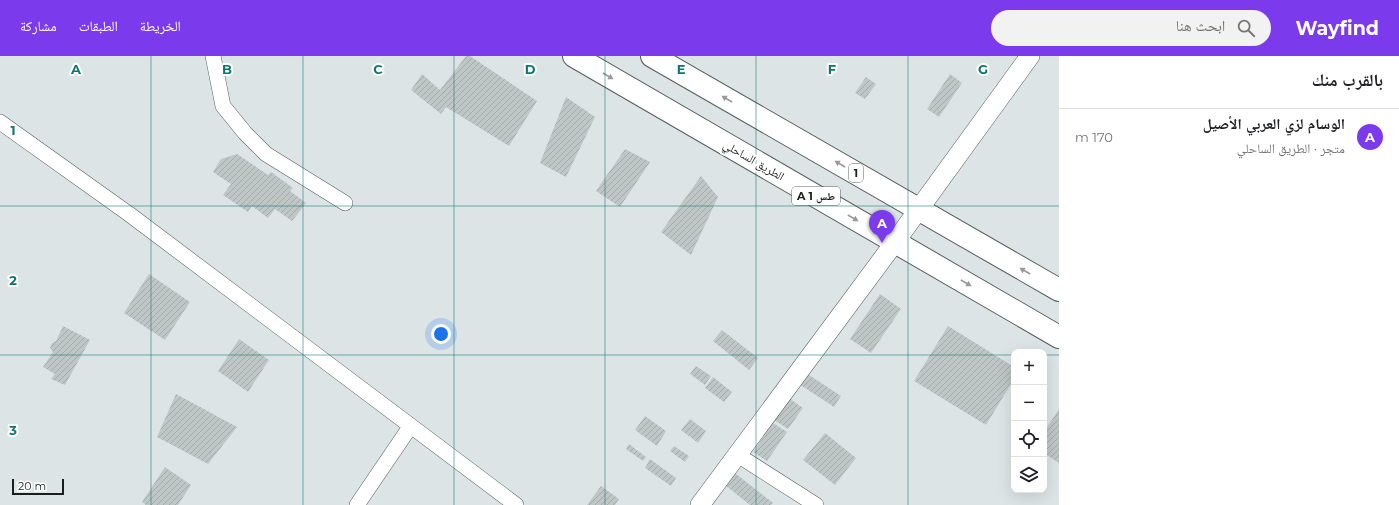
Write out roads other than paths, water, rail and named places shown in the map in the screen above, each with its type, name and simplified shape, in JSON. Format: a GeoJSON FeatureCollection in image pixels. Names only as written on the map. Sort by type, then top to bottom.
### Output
{"type":"FeatureCollection","features":[{"type":"Feature","properties":{"kind":"highway","name":"الطريق الساحلي"},"geometry":{"type":"LineString","coordinates":[[574,56],[1059,337]]}},
{"type":"Feature","properties":{"kind":"highway","name":"1"},"geometry":{"type":"LineString","coordinates":[[652,56],[1059,290]]}},
{"type":"Feature","properties":{"kind":"street"},"geometry":{"type":"LineString","coordinates":[[213,56],[219,77],[223,106],[245,133],[266,154],[345,203]]}},
{"type":"Feature","properties":{"kind":"street"},"geometry":{"type":"LineString","coordinates":[[700,505],[736,454],[895,242],[1030,56]]}},
{"type":"Feature","properties":{"kind":"street"},"geometry":{"type":"LineString","coordinates":[[0,122],[129,214],[410,427],[516,505]]}},
{"type":"Feature","properties":{"kind":"street"},"geometry":{"type":"LineString","coordinates":[[357,505],[410,427]]}},
{"type":"Feature","properties":{"kind":"street"},"geometry":{"type":"LineString","coordinates":[[736,454],[816,505]]}},
{"type":"Feature","properties":{"kind":"place","name":"الوسام لزي العربي الأصيل"},"geometry":{"type":"Point","coordinates":[882,243]}}]}
